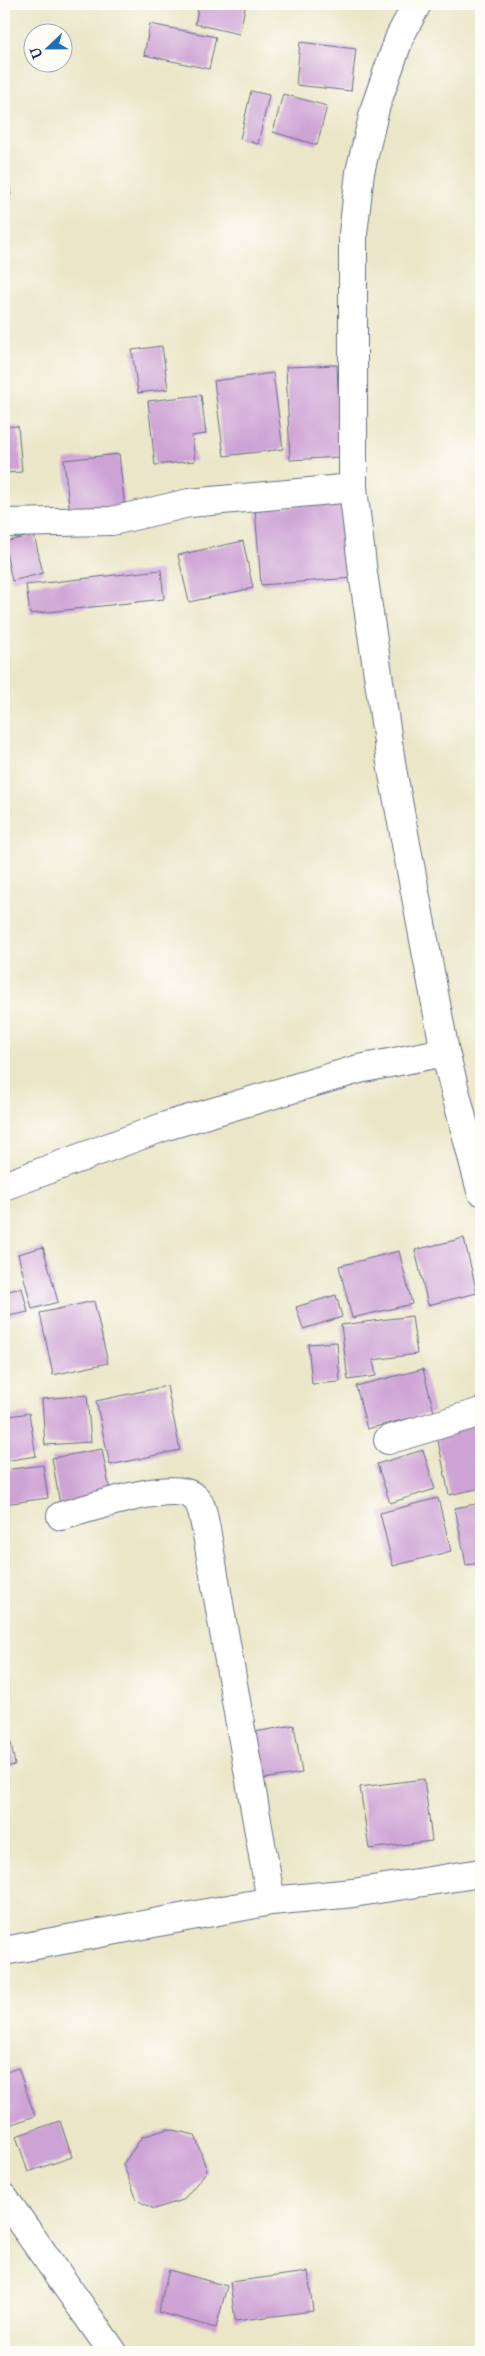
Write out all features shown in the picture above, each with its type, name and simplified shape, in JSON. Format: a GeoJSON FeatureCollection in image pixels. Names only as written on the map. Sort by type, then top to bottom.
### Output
{"type":"FeatureCollection","features":[{"type":"Feature","properties":{"kind":"street"},"geometry":{"type":"LineString","coordinates":[[417,4],[400,36],[375,108],[360,172],[353,234],[353,488],[363,573],[392,769],[445,1052],[481,1191]]}},
{"type":"Feature","properties":{"kind":"street"},"geometry":{"type":"LineString","coordinates":[[4,523],[112,521],[189,504],[353,488]]}},
{"type":"Feature","properties":{"kind":"street"},"geometry":{"type":"LineString","coordinates":[[4,1186],[183,1121],[359,1069],[445,1052]]}},
{"type":"Feature","properties":{"kind":"street"},"geometry":{"type":"LineString","coordinates":[[388,1440],[481,1412]]}},
{"type":"Feature","properties":{"kind":"street"},"geometry":{"type":"LineString","coordinates":[[60,1516],[158,1490],[190,1494],[199,1502],[206,1529],[270,1901]]}},
{"type":"Feature","properties":{"kind":"street"},"geometry":{"type":"LineString","coordinates":[[4,1951],[270,1901],[353,1894],[481,1873]]}},
{"type":"Feature","properties":{"kind":"street"},"geometry":{"type":"LineString","coordinates":[[4,2198],[113,2352]]}},
{"type":"Feature","properties":{"kind":"building"},"geometry":{"type":"Polygon","coordinates":[[[199,4],[246,4],[239,34],[195,24],[199,4]]]}},
{"type":"Feature","properties":{"kind":"building"},"geometry":{"type":"Polygon","coordinates":[[[150,24],[216,37],[209,69],[144,55],[150,24]]]}},
{"type":"Feature","properties":{"kind":"building"},"geometry":{"type":"Polygon","coordinates":[[[300,42],[356,49],[351,91],[296,85],[300,42]]]}},
{"type":"Feature","properties":{"kind":"building"},"geometry":{"type":"Polygon","coordinates":[[[251,91],[269,95],[258,144],[240,139],[251,91]]]}},
{"type":"Feature","properties":{"kind":"building"},"geometry":{"type":"Polygon","coordinates":[[[283,94],[327,106],[317,145],[273,132],[283,94]]]}},
{"type":"Feature","properties":{"kind":"building"},"geometry":{"type":"Polygon","coordinates":[[[4,158],[11,195],[4,196],[4,158]]]}},
{"type":"Feature","properties":{"kind":"building"},"geometry":{"type":"Polygon","coordinates":[[[162,346],[168,389],[138,393],[132,350],[162,346]]]}},
{"type":"Feature","properties":{"kind":"building"},"geometry":{"type":"Polygon","coordinates":[[[337,365],[341,457],[290,460],[286,367],[337,365]]]}},
{"type":"Feature","properties":{"kind":"building"},"geometry":{"type":"Polygon","coordinates":[[[273,373],[283,449],[224,456],[214,381],[273,373]]]}},
{"type":"Feature","properties":{"kind":"building"},"geometry":{"type":"Polygon","coordinates":[[[201,395],[206,434],[192,436],[195,461],[155,465],[148,401],[201,395]]]}},
{"type":"Feature","properties":{"kind":"building"},"geometry":{"type":"Polygon","coordinates":[[[18,426],[22,472],[4,473],[4,427],[18,426]]]}},
{"type":"Feature","properties":{"kind":"building"},"geometry":{"type":"Polygon","coordinates":[[[119,454],[125,510],[70,515],[64,460],[119,454]]]}},
{"type":"Feature","properties":{"kind":"building"},"geometry":{"type":"Polygon","coordinates":[[[346,502],[352,578],[261,585],[255,509],[346,502]]]}},
{"type":"Feature","properties":{"kind":"building"},"geometry":{"type":"Polygon","coordinates":[[[34,535],[43,573],[12,581],[4,542],[34,535]]]}},
{"type":"Feature","properties":{"kind":"building"},"geometry":{"type":"Polygon","coordinates":[[[243,541],[253,588],[189,602],[178,555],[243,541]]]}},
{"type":"Feature","properties":{"kind":"building"},"geometry":{"type":"Polygon","coordinates":[[[161,570],[164,599],[30,614],[26,585],[161,570]]]}},
{"type":"Feature","properties":{"kind":"building"},"geometry":{"type":"Polygon","coordinates":[[[464,1238],[477,1293],[428,1305],[415,1250],[464,1238]]]}},
{"type":"Feature","properties":{"kind":"building"},"geometry":{"type":"Polygon","coordinates":[[[43,1247],[58,1302],[32,1309],[18,1254],[43,1247]]]}},
{"type":"Feature","properties":{"kind":"building"},"geometry":{"type":"Polygon","coordinates":[[[399,1251],[412,1304],[352,1318],[339,1266],[399,1251]]]}},
{"type":"Feature","properties":{"kind":"building"},"geometry":{"type":"Polygon","coordinates":[[[22,1288],[28,1312],[4,1317],[4,1292],[22,1288]]]}},
{"type":"Feature","properties":{"kind":"building"},"geometry":{"type":"Polygon","coordinates":[[[336,1295],[342,1317],[303,1329],[296,1307],[336,1295]]]}},
{"type":"Feature","properties":{"kind":"building"},"geometry":{"type":"Polygon","coordinates":[[[94,1301],[108,1363],[53,1375],[40,1313],[94,1301]]]}},
{"type":"Feature","properties":{"kind":"building"},"geometry":{"type":"Polygon","coordinates":[[[412,1316],[417,1354],[373,1360],[376,1376],[348,1380],[341,1325],[412,1316]]]}},
{"type":"Feature","properties":{"kind":"building"},"geometry":{"type":"Polygon","coordinates":[[[337,1342],[340,1382],[312,1384],[308,1344],[337,1342]]]}},
{"type":"Feature","properties":{"kind":"building"},"geometry":{"type":"Polygon","coordinates":[[[423,1369],[434,1412],[367,1429],[356,1386],[423,1369]]]}},
{"type":"Feature","properties":{"kind":"building"},"geometry":{"type":"Polygon","coordinates":[[[167,1386],[180,1450],[110,1465],[96,1401],[167,1386]]]}},
{"type":"Feature","properties":{"kind":"building"},"geometry":{"type":"Polygon","coordinates":[[[87,1395],[91,1442],[45,1445],[42,1399],[87,1395]]]}},
{"type":"Feature","properties":{"kind":"building"},"geometry":{"type":"Polygon","coordinates":[[[29,1413],[36,1456],[4,1461],[4,1417],[29,1413]]]}},
{"type":"Feature","properties":{"kind":"building"},"geometry":{"type":"Polygon","coordinates":[[[477,1423],[478,1430],[481,1429],[481,1488],[449,1495],[436,1431],[477,1423]]]}},
{"type":"Feature","properties":{"kind":"building"},"geometry":{"type":"Polygon","coordinates":[[[102,1449],[111,1496],[60,1505],[52,1458],[102,1449]]]}},
{"type":"Feature","properties":{"kind":"building"},"geometry":{"type":"Polygon","coordinates":[[[423,1450],[435,1489],[390,1503],[377,1464],[423,1450]]]}},
{"type":"Feature","properties":{"kind":"building"},"geometry":{"type":"Polygon","coordinates":[[[43,1465],[48,1498],[4,1504],[4,1470],[43,1465]]]}},
{"type":"Feature","properties":{"kind":"building"},"geometry":{"type":"Polygon","coordinates":[[[438,1498],[451,1551],[393,1566],[380,1513],[438,1498]]]}},
{"type":"Feature","properties":{"kind":"building"},"geometry":{"type":"Polygon","coordinates":[[[481,1503],[481,1563],[466,1565],[455,1508],[481,1503]]]}},
{"type":"Feature","properties":{"kind":"building"},"geometry":{"type":"Polygon","coordinates":[[[294,1725],[302,1773],[257,1780],[249,1733],[294,1725]]]}},
{"type":"Feature","properties":{"kind":"building"},"geometry":{"type":"Polygon","coordinates":[[[8,1728],[15,1765],[4,1767],[4,1729],[8,1728]]]}},
{"type":"Feature","properties":{"kind":"building"},"geometry":{"type":"Polygon","coordinates":[[[424,1779],[432,1841],[369,1849],[360,1787],[424,1779]]]}},
{"type":"Feature","properties":{"kind":"building"},"geometry":{"type":"Polygon","coordinates":[[[18,2068],[35,2116],[4,2127],[4,2073],[18,2068]]]}},
{"type":"Feature","properties":{"kind":"building"},"geometry":{"type":"Polygon","coordinates":[[[60,2121],[72,2157],[28,2172],[16,2136],[60,2121]]]}},
{"type":"Feature","properties":{"kind":"building"},"geometry":{"type":"Polygon","coordinates":[[[168,2129],[195,2135],[207,2171],[183,2200],[154,2209],[137,2200],[123,2164],[142,2137],[168,2129]]]}},
{"type":"Feature","properties":{"kind":"building"},"geometry":{"type":"Polygon","coordinates":[[[169,2270],[227,2286],[216,2328],[158,2312],[169,2270]]]}},
{"type":"Feature","properties":{"kind":"building"},"geometry":{"type":"Polygon","coordinates":[[[308,2272],[313,2311],[235,2321],[230,2282],[308,2272]]]}}]}
